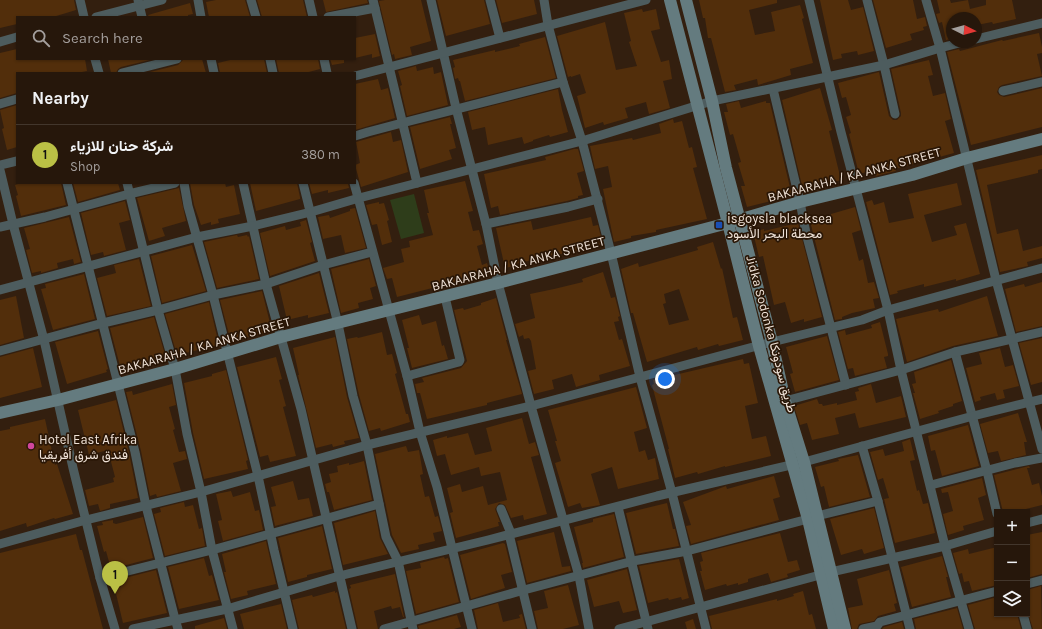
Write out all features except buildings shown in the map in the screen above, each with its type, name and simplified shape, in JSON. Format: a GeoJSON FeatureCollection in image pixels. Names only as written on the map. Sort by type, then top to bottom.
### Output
{"type":"FeatureCollection","features":[{"type":"Feature","properties":{"kind":"main road","name":"Jidka Sodonka طريق سودونكا"},"geometry":{"type":"LineString","coordinates":[[670,0],[698,105],[772,342],[798,462],[826,573],[834,629]]}},
{"type":"Feature","properties":{"kind":"main road","name":"Jidka Sodonka طريق سودونكا"},"geometry":{"type":"LineString","coordinates":[[686,0],[712,101],[759,346],[798,462]]}},
{"type":"Feature","properties":{"kind":"main road","name":"BAKAARAHA / KA ANKA STREET"},"geometry":{"type":"LineString","coordinates":[[0,413],[58,400],[175,369],[281,337],[444,297],[734,221],[800,202],[912,175],[967,158],[1042,138]]}},
{"type":"Feature","properties":{"kind":"main road","name":"Jidka Sodonka طريق سودونكا"},"geometry":{"type":"LineString","coordinates":[[826,573],[845,629]]}},
{"type":"Feature","properties":{"kind":"street"},"geometry":{"type":"LineString","coordinates":[[80,0],[84,16]]}},
{"type":"Feature","properties":{"kind":"street"},"geometry":{"type":"LineString","coordinates":[[99,16],[138,3],[162,0]]}},
{"type":"Feature","properties":{"kind":"street"},"geometry":{"type":"LineString","coordinates":[[198,0],[201,16]]}},
{"type":"Feature","properties":{"kind":"street"},"geometry":{"type":"LineString","coordinates":[[251,0],[256,16]]}},
{"type":"Feature","properties":{"kind":"street"},"geometry":{"type":"LineString","coordinates":[[309,0],[313,16]]}},
{"type":"Feature","properties":{"kind":"street"},"geometry":{"type":"LineString","coordinates":[[431,0],[456,108],[486,224],[498,283],[579,576],[589,629]]}},
{"type":"Feature","properties":{"kind":"street"},"geometry":{"type":"LineString","coordinates":[[490,0],[500,38]]}},
{"type":"Feature","properties":{"kind":"street"},"geometry":{"type":"LineString","coordinates":[[544,0],[548,25],[563,82],[582,141],[612,253],[640,377],[687,550],[706,629]]}},
{"type":"Feature","properties":{"kind":"street"},"geometry":{"type":"LineString","coordinates":[[356,76],[646,0]]}},
{"type":"Feature","properties":{"kind":"street"},"geometry":{"type":"LineString","coordinates":[[809,0],[841,132],[888,310],[901,370],[931,485],[945,546],[969,629]]}},
{"type":"Feature","properties":{"kind":"street"},"geometry":{"type":"LineString","coordinates":[[867,0],[895,114]]}},
{"type":"Feature","properties":{"kind":"street"},"geometry":{"type":"LineString","coordinates":[[926,0],[940,48],[1011,339],[1042,449]]}},
{"type":"Feature","properties":{"kind":"street"},"geometry":{"type":"LineString","coordinates":[[138,3],[142,16]]}},
{"type":"Feature","properties":{"kind":"street"},"geometry":{"type":"LineString","coordinates":[[332,16],[374,4],[417,183]]}},
{"type":"Feature","properties":{"kind":"street"},"geometry":{"type":"LineString","coordinates":[[982,38],[1042,23]]}},
{"type":"Feature","properties":{"kind":"street"},"geometry":{"type":"LineString","coordinates":[[0,42],[16,38]]}},
{"type":"Feature","properties":{"kind":"street"},"geometry":{"type":"LineString","coordinates":[[0,290],[197,237],[253,226],[311,212],[359,198],[582,141],[712,101],[884,65],[946,46]]}},
{"type":"Feature","properties":{"kind":"street"},"geometry":{"type":"LineString","coordinates":[[95,60],[99,72]]}},
{"type":"Feature","properties":{"kind":"street"},"geometry":{"type":"LineString","coordinates":[[127,72],[174,60]]}},
{"type":"Feature","properties":{"kind":"street"},"geometry":{"type":"LineString","coordinates":[[211,60],[214,72]]}},
{"type":"Feature","properties":{"kind":"street"},"geometry":{"type":"LineString","coordinates":[[270,60],[273,72]]}},
{"type":"Feature","properties":{"kind":"street"},"geometry":{"type":"LineString","coordinates":[[324,60],[327,72]]}},
{"type":"Feature","properties":{"kind":"street"},"geometry":{"type":"LineString","coordinates":[[356,136],[456,108],[563,82]]}},
{"type":"Feature","properties":{"kind":"street"},"geometry":{"type":"LineString","coordinates":[[1003,91],[1042,82]]}},
{"type":"Feature","properties":{"kind":"street"},"geometry":{"type":"LineString","coordinates":[[772,89],[800,202],[806,233],[846,385]]}},
{"type":"Feature","properties":{"kind":"street"},"geometry":{"type":"LineString","coordinates":[[0,104],[16,99]]}},
{"type":"Feature","properties":{"kind":"street"},"geometry":{"type":"LineString","coordinates":[[0,165],[16,161]]}},
{"type":"Feature","properties":{"kind":"street"},"geometry":{"type":"LineString","coordinates":[[0,170],[44,340],[100,578],[115,629]]}},
{"type":"Feature","properties":{"kind":"street"},"geometry":{"type":"LineString","coordinates":[[67,184],[135,452],[146,506],[178,629]]}},
{"type":"Feature","properties":{"kind":"street"},"geometry":{"type":"LineString","coordinates":[[127,184],[158,310],[175,369],[187,434],[201,492],[212,550],[233,629]]}},
{"type":"Feature","properties":{"kind":"street"},"geometry":{"type":"LineString","coordinates":[[0,227],[73,210],[171,184]]}},
{"type":"Feature","properties":{"kind":"street"},"geometry":{"type":"LineString","coordinates":[[184,184],[188,206],[228,353],[293,629]]}},
{"type":"Feature","properties":{"kind":"street"},"geometry":{"type":"LineString","coordinates":[[243,184],[266,284],[301,409],[352,629]]}},
{"type":"Feature","properties":{"kind":"street"},"geometry":{"type":"LineString","coordinates":[[303,184],[338,324],[353,396],[367,445],[386,537],[398,561],[412,625]]}},
{"type":"Feature","properties":{"kind":"street"},"geometry":{"type":"LineString","coordinates":[[354,184],[407,376],[420,432],[437,487],[472,629]]}},
{"type":"Feature","properties":{"kind":"street"},"geometry":{"type":"LineString","coordinates":[[486,224],[568,207],[598,199]]}},
{"type":"Feature","properties":{"kind":"street"},"geometry":{"type":"LineString","coordinates":[[0,351],[213,295],[266,284],[323,265],[372,252]]}},
{"type":"Feature","properties":{"kind":"street"},"geometry":{"type":"LineString","coordinates":[[0,544],[86,520],[201,492],[367,445],[531,406],[772,342],[862,320],[888,310],[1042,268]]}},
{"type":"Feature","properties":{"kind":"street"},"geometry":{"type":"LineString","coordinates":[[407,376],[459,362],[460,360],[444,297]]}},
{"type":"Feature","properties":{"kind":"street"},"geometry":{"type":"LineString","coordinates":[[785,401],[901,370],[955,352],[1042,332]]}},
{"type":"Feature","properties":{"kind":"street"},"geometry":{"type":"LineString","coordinates":[[955,352],[973,416],[996,509]]}},
{"type":"Feature","properties":{"kind":"street"},"geometry":{"type":"LineString","coordinates":[[133,629],[227,609],[339,576],[862,446],[1042,399]]}},
{"type":"Feature","properties":{"kind":"street"},"geometry":{"type":"LineString","coordinates":[[862,446],[878,501],[910,629]]}},
{"type":"Feature","properties":{"kind":"street"},"geometry":{"type":"LineString","coordinates":[[931,485],[1042,458]]}},
{"type":"Feature","properties":{"kind":"street"},"geometry":{"type":"LineString","coordinates":[[384,629],[412,625],[466,606],[633,561],[687,550],[878,501]]}},
{"type":"Feature","properties":{"kind":"street"},"geometry":{"type":"LineString","coordinates":[[100,578],[212,550],[379,504]]}},
{"type":"Feature","properties":{"kind":"street"},"geometry":{"type":"LineString","coordinates":[[618,507],[633,561],[647,626]]}},
{"type":"Feature","properties":{"kind":"street"},"geometry":{"type":"LineString","coordinates":[[501,509],[510,531],[509,534],[524,590],[532,629]]}},
{"type":"Feature","properties":{"kind":"street"},"geometry":{"type":"LineString","coordinates":[[1030,522],[1042,519]]}},
{"type":"Feature","properties":{"kind":"street"},"geometry":{"type":"LineString","coordinates":[[619,629],[647,626],[700,606],[826,573],[945,546],[994,532]]}},
{"type":"Feature","properties":{"kind":"street"},"geometry":{"type":"LineString","coordinates":[[1030,583],[1042,580]]}},
{"type":"Feature","properties":{"kind":"street"},"geometry":{"type":"LineString","coordinates":[[863,629],[877,626],[880,622],[994,592]]}},
{"type":"Feature","properties":{"kind":"street"},"geometry":{"type":"LineString","coordinates":[[1024,617],[1028,629]]}},
{"type":"Feature","properties":{"kind":"green space"},"geometry":{"type":"Polygon","coordinates":[[[414,194],[424,233],[401,239],[390,200],[414,194]]]}},
{"type":"Feature","properties":{"kind":"place","name":"isgoysla blacksea محطة البحر الأسود"},"geometry":{"type":"Point","coordinates":[719,225]}},
{"type":"Feature","properties":{"kind":"place","name":"Hotel East Afrika فندق شرق أفريقيا"},"geometry":{"type":"Point","coordinates":[31,446]}},
{"type":"Feature","properties":{"kind":"place","name":"شركة حنان للازياء"},"geometry":{"type":"Point","coordinates":[115,594]}}]}
